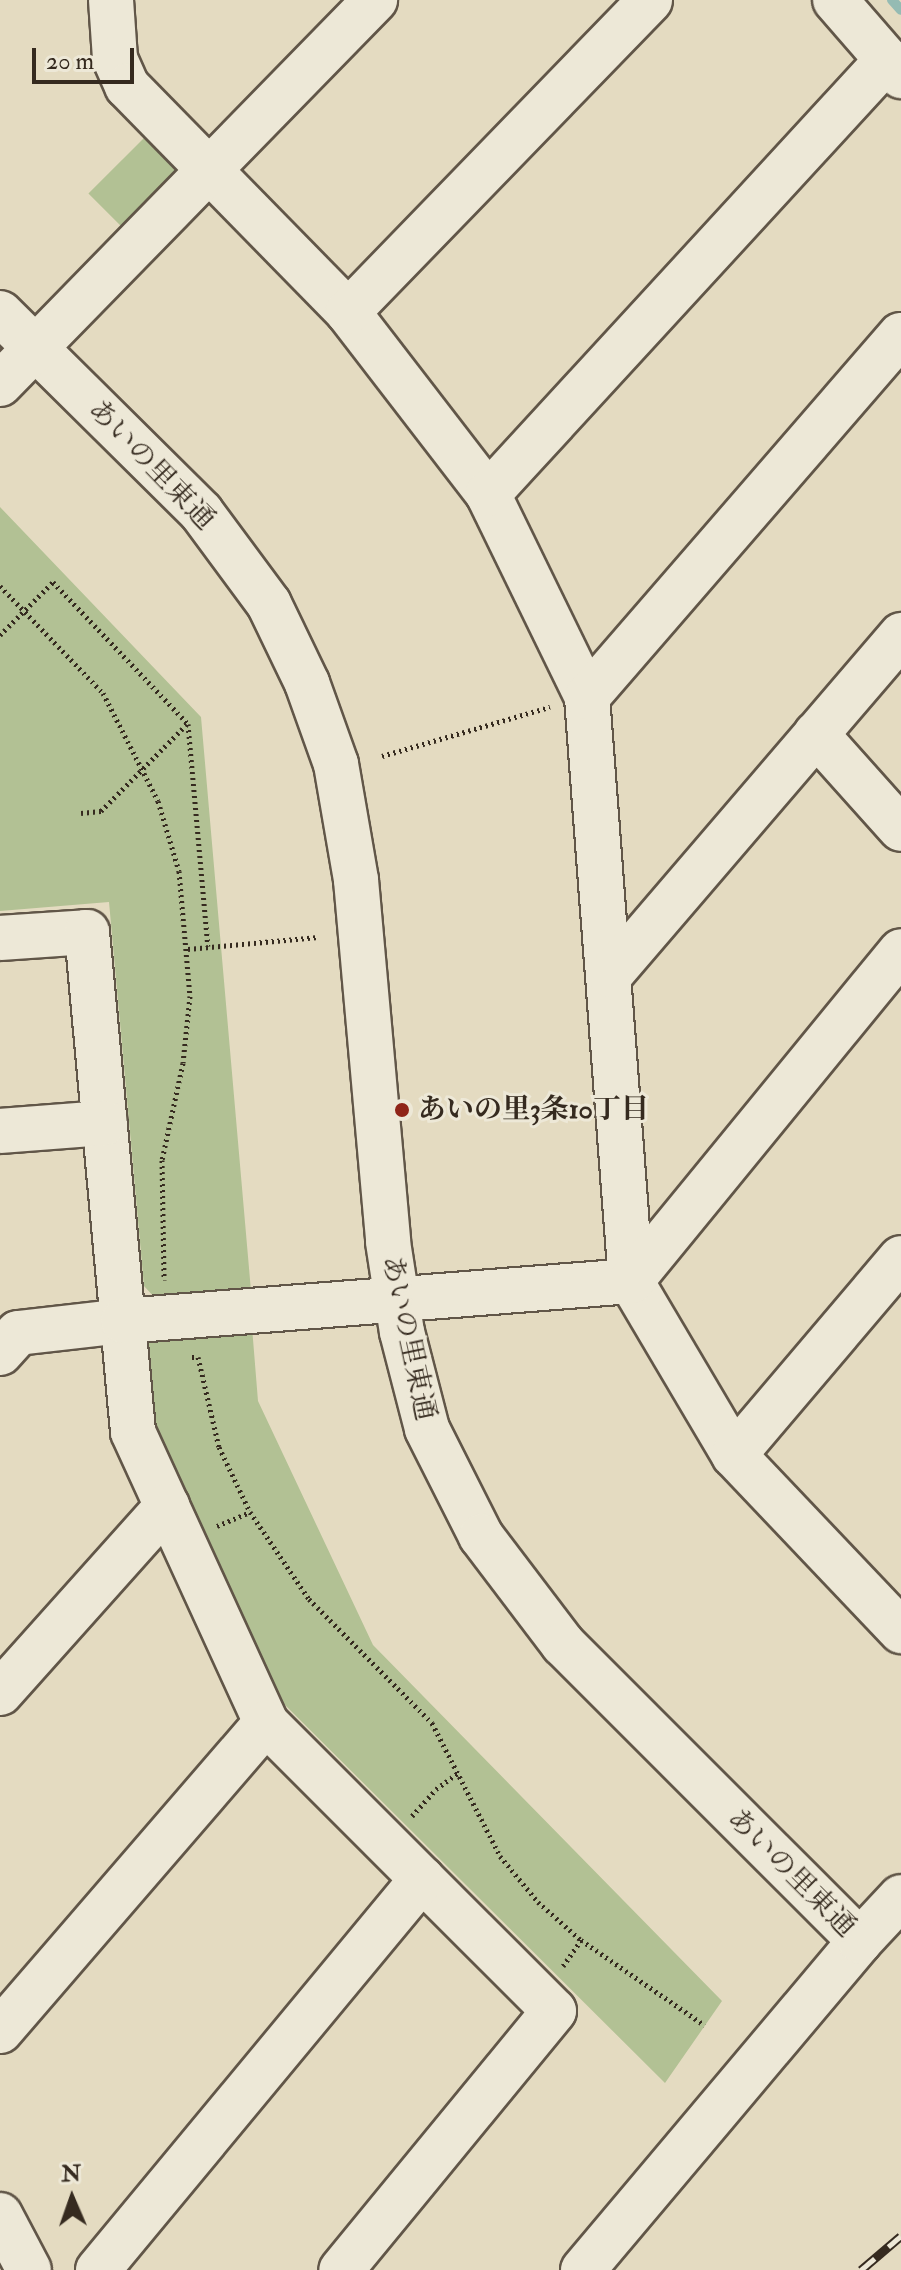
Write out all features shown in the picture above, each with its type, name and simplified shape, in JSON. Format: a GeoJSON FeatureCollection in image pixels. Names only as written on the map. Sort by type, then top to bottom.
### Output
{"type":"FeatureCollection","features":[{"type":"Feature","properties":{"kind":"street"},"geometry":{"type":"LineString","coordinates":[[111,0],[115,59],[127,86],[206,172],[348,312],[488,494],[587,697],[631,1281],[734,1455],[899,1626]]}},
{"type":"Feature","properties":{"kind":"street"},"geometry":{"type":"LineString","coordinates":[[0,384],[375,0]]}},
{"type":"Feature","properties":{"kind":"street"},"geometry":{"type":"LineString","coordinates":[[348,312],[650,0]]}},
{"type":"Feature","properties":{"kind":"street"},"geometry":{"type":"LineString","coordinates":[[488,494],[894,68],[835,0]]}},
{"type":"Feature","properties":{"kind":"street","name":"あいの里東通"},"geometry":{"type":"LineString","coordinates":[[0,313],[201,512],[269,604],[307,683],[336,764],[356,880],[386,1227],[396,1298],[427,1429],[481,1536],[563,1644],[860,1941],[583,2270]]}},
{"type":"Feature","properties":{"kind":"street"},"geometry":{"type":"LineString","coordinates":[[587,697],[901,335]]}},
{"type":"Feature","properties":{"kind":"street"},"geometry":{"type":"LineString","coordinates":[[610,975],[901,635]]}},
{"type":"Feature","properties":{"kind":"street"},"geometry":{"type":"LineString","coordinates":[[816,734],[901,829]]}},
{"type":"Feature","properties":{"kind":"street"},"geometry":{"type":"LineString","coordinates":[[0,938],[87,932],[105,1123],[144,1319],[133,1432],[266,1723],[554,2011],[341,2270]]}},
{"type":"Feature","properties":{"kind":"street"},"geometry":{"type":"LineString","coordinates":[[0,1353],[18,1333],[144,1319],[631,1281],[901,951]]}},
{"type":"Feature","properties":{"kind":"street"},"geometry":{"type":"LineString","coordinates":[[0,1131],[105,1123]]}},
{"type":"Feature","properties":{"kind":"street"},"geometry":{"type":"LineString","coordinates":[[734,1455],[901,1258]]}},
{"type":"Feature","properties":{"kind":"street"},"geometry":{"type":"LineString","coordinates":[[0,1693],[167,1506]]}},
{"type":"Feature","properties":{"kind":"street"},"geometry":{"type":"LineString","coordinates":[[0,2031],[266,1723]]}},
{"type":"Feature","properties":{"kind":"street"},"geometry":{"type":"LineString","coordinates":[[98,2270],[422,1879]]}},
{"type":"Feature","properties":{"kind":"street"},"geometry":{"type":"LineString","coordinates":[[860,1941],[901,1897]]}},
{"type":"Feature","properties":{"kind":"street"},"geometry":{"type":"LineString","coordinates":[[0,2215],[29,2270]]}},
{"type":"Feature","properties":{"kind":"path"},"geometry":{"type":"LineString","coordinates":[[0,635],[53,582],[188,724],[208,946]]}},
{"type":"Feature","properties":{"kind":"path"},"geometry":{"type":"LineString","coordinates":[[0,586],[21,612],[103,693],[158,801],[179,871],[190,996],[183,1063],[162,1160],[144,1319],[171,1360],[198,1357],[219,1447],[250,1512],[309,1599],[432,1723],[500,1856],[538,1902],[581,1940],[704,2025]]}},
{"type":"Feature","properties":{"kind":"path"},"geometry":{"type":"LineString","coordinates":[[382,756],[587,697]]}},
{"type":"Feature","properties":{"kind":"path"},"geometry":{"type":"LineString","coordinates":[[81,813],[101,811],[188,724]]}},
{"type":"Feature","properties":{"kind":"path"},"geometry":{"type":"LineString","coordinates":[[188,949],[318,937]]}},
{"type":"Feature","properties":{"kind":"path"},"geometry":{"type":"LineString","coordinates":[[387,1844],[436,1789],[459,1772]]}},
{"type":"Feature","properties":{"kind":"path"},"geometry":{"type":"LineString","coordinates":[[558,1973],[581,1940]]}},
{"type":"Feature","properties":{"kind":"green space"},"geometry":{"type":"Polygon","coordinates":[[[145,137],[182,174],[125,230],[88,194],[145,137]]]}},
{"type":"Feature","properties":{"kind":"green space"},"geometry":{"type":"Polygon","coordinates":[[[0,507],[201,717],[251,1291],[156,1299],[144,1286],[109,902],[0,911],[0,507]]]}},
{"type":"Feature","properties":{"kind":"green space"},"geometry":{"type":"Polygon","coordinates":[[[252,1327],[258,1401],[373,1645],[722,2001],[665,2083],[284,1704],[155,1427],[148,1344],[157,1334],[252,1327]]]}},
{"type":"Feature","properties":{"kind":"waterway"},"geometry":{"type":"LineString","coordinates":[[892,0],[901,10]]}},
{"type":"Feature","properties":{"kind":"railway"},"geometry":{"type":"LineString","coordinates":[[861,2270],[901,2236]]}},
{"type":"Feature","properties":{"kind":"place","name":"あいの里3条10丁目"},"geometry":{"type":"Point","coordinates":[402,1110]}}]}
